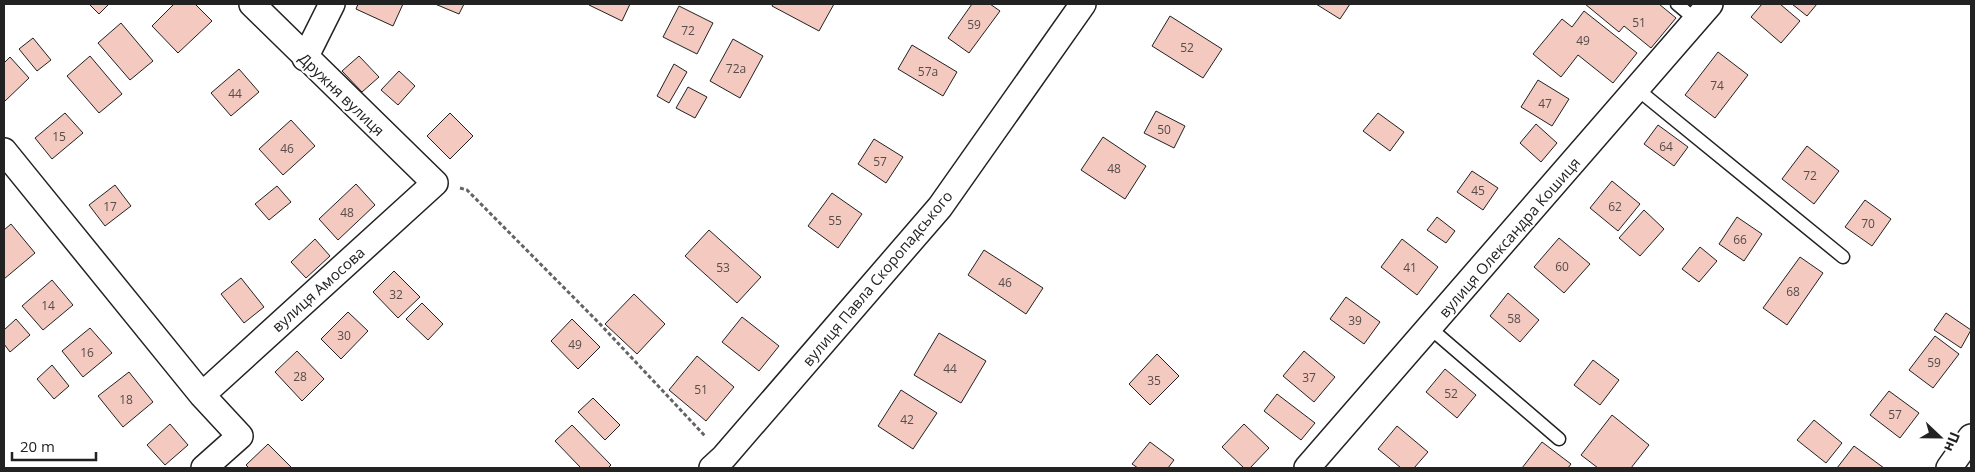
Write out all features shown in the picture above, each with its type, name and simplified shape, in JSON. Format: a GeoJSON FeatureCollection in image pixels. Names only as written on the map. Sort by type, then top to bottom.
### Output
{"type":"FeatureCollection","features":[{"type":"Feature","properties":{"kind":"street","name":"Дружня вулиця"},"geometry":{"type":"LineString","coordinates":[[252,4],[434,183]]}},
{"type":"Feature","properties":{"kind":"street"},"geometry":{"type":"LineString","coordinates":[[305,58],[332,4]]}},
{"type":"Feature","properties":{"kind":"street","name":"вулиця Павла Скоропадського"},"geometry":{"type":"LineString","coordinates":[[718,463],[940,207],[1083,4]]}},
{"type":"Feature","properties":{"kind":"street","name":"вулиця Олександра Кошиця"},"geometry":{"type":"LineString","coordinates":[[1307,468],[1703,12]]}},
{"type":"Feature","properties":{"kind":"street"},"geometry":{"type":"LineString","coordinates":[[4,151],[202,395],[240,436],[204,468]]}},
{"type":"Feature","properties":{"kind":"street","name":"вулиця Амосова"},"geometry":{"type":"LineString","coordinates":[[202,395],[434,183]]}},
{"type":"Feature","properties":{"kind":"street"},"geometry":{"type":"LineString","coordinates":[[1949,468],[1971,437]]}},
{"type":"Feature","properties":{"kind":"lane"},"geometry":{"type":"LineString","coordinates":[[1677,4],[1703,12]]}},
{"type":"Feature","properties":{"kind":"lane"},"geometry":{"type":"LineString","coordinates":[[1637,89],[1843,258]]}},
{"type":"Feature","properties":{"kind":"lane"},"geometry":{"type":"LineString","coordinates":[[1430,328],[1559,439]]}},
{"type":"Feature","properties":{"kind":"path"},"geometry":{"type":"LineString","coordinates":[[434,183],[467,190],[600,324],[718,463]]}},
{"type":"Feature","properties":{"kind":"building"},"geometry":{"type":"Polygon","coordinates":[[[89,4],[109,4],[99,14],[89,4]]]}},
{"type":"Feature","properties":{"kind":"building"},"geometry":{"type":"Polygon","coordinates":[[[174,4],[195,4],[212,21],[178,53],[152,26],[174,4]]]}},
{"type":"Feature","properties":{"kind":"building"},"geometry":{"type":"Polygon","coordinates":[[[358,4],[403,4],[393,26],[356,9],[358,4]]]}},
{"type":"Feature","properties":{"kind":"building"},"geometry":{"type":"Polygon","coordinates":[[[435,4],[464,4],[459,14],[435,4]]]}},
{"type":"Feature","properties":{"kind":"building"},"geometry":{"type":"Polygon","coordinates":[[[590,4],[630,4],[622,21],[590,4]]]}},
{"type":"Feature","properties":{"kind":"building"},"geometry":{"type":"Polygon","coordinates":[[[773,4],[834,4],[819,31],[772,6],[773,4]]]}},
{"type":"Feature","properties":{"kind":"building"},"geometry":{"type":"Polygon","coordinates":[[[972,4],[990,4],[1000,11],[969,53],[948,38],[972,4]]]}},
{"type":"Feature","properties":{"kind":"building"},"geometry":{"type":"Polygon","coordinates":[[[1316,4],[1350,4],[1340,19],[1316,4]]]}},
{"type":"Feature","properties":{"kind":"building"},"geometry":{"type":"Polygon","coordinates":[[[1585,4],[1659,4],[1676,18],[1651,48],[1624,26],[1619,32],[1585,4]]]}},
{"type":"Feature","properties":{"kind":"building"},"geometry":{"type":"Polygon","coordinates":[[[1762,4],[1780,4],[1800,21],[1781,43],[1751,17],[1762,4]]]}},
{"type":"Feature","properties":{"kind":"building"},"geometry":{"type":"Polygon","coordinates":[[[1792,4],[1817,4],[1807,16],[1792,4]]]}},
{"type":"Feature","properties":{"kind":"building"},"geometry":{"type":"Polygon","coordinates":[[[679,6],[713,23],[697,54],[663,37],[679,6]]]}},
{"type":"Feature","properties":{"kind":"building"},"geometry":{"type":"Polygon","coordinates":[[[1584,11],[1637,53],[1613,83],[1578,55],[1561,77],[1533,54],[1562,19],[1572,27],[1584,11]]]}},
{"type":"Feature","properties":{"kind":"building"},"geometry":{"type":"Polygon","coordinates":[[[1170,16],[1222,49],[1203,78],[1152,46],[1170,16]]]}},
{"type":"Feature","properties":{"kind":"building"},"geometry":{"type":"Polygon","coordinates":[[[121,23],[153,61],[130,80],[98,43],[121,23]]]}},
{"type":"Feature","properties":{"kind":"building"},"geometry":{"type":"Polygon","coordinates":[[[33,38],[51,60],[37,71],[19,49],[33,38]]]}},
{"type":"Feature","properties":{"kind":"building"},"geometry":{"type":"Polygon","coordinates":[[[733,39],[763,56],[740,98],[710,81],[733,39]]]}},
{"type":"Feature","properties":{"kind":"building"},"geometry":{"type":"Polygon","coordinates":[[[912,45],[957,72],[943,96],[898,69],[912,45]]]}},
{"type":"Feature","properties":{"kind":"building"},"geometry":{"type":"Polygon","coordinates":[[[1718,52],[1748,75],[1715,118],[1685,95],[1718,52]]]}},
{"type":"Feature","properties":{"kind":"building"},"geometry":{"type":"Polygon","coordinates":[[[90,56],[122,94],[99,113],[67,76],[90,56]]]}},
{"type":"Feature","properties":{"kind":"building"},"geometry":{"type":"Polygon","coordinates":[[[359,56],[379,77],[362,92],[342,71],[359,56]]]}},
{"type":"Feature","properties":{"kind":"building"},"geometry":{"type":"Polygon","coordinates":[[[10,57],[29,78],[4,102],[4,63],[10,57]]]}},
{"type":"Feature","properties":{"kind":"building"},"geometry":{"type":"Polygon","coordinates":[[[674,64],[687,72],[669,103],[657,96],[674,64]]]}},
{"type":"Feature","properties":{"kind":"building"},"geometry":{"type":"Polygon","coordinates":[[[239,69],[259,92],[231,116],[211,93],[239,69]]]}},
{"type":"Feature","properties":{"kind":"building"},"geometry":{"type":"Polygon","coordinates":[[[399,71],[415,86],[398,105],[381,90],[399,71]]]}},
{"type":"Feature","properties":{"kind":"building"},"geometry":{"type":"Polygon","coordinates":[[[1538,80],[1569,99],[1552,126],[1521,107],[1538,80]]]}},
{"type":"Feature","properties":{"kind":"building"},"geometry":{"type":"Polygon","coordinates":[[[688,87],[707,97],[695,118],[676,108],[688,87]]]}},
{"type":"Feature","properties":{"kind":"building"},"geometry":{"type":"Polygon","coordinates":[[[1156,111],[1185,126],[1174,148],[1144,133],[1156,111]]]}},
{"type":"Feature","properties":{"kind":"building"},"geometry":{"type":"Polygon","coordinates":[[[65,113],[83,133],[52,159],[35,138],[65,113]]]}},
{"type":"Feature","properties":{"kind":"building"},"geometry":{"type":"Polygon","coordinates":[[[450,113],[473,136],[450,159],[427,136],[450,113]]]}},
{"type":"Feature","properties":{"kind":"building"},"geometry":{"type":"Polygon","coordinates":[[[1378,113],[1404,132],[1390,151],[1363,131],[1378,113]]]}},
{"type":"Feature","properties":{"kind":"building"},"geometry":{"type":"Polygon","coordinates":[[[291,120],[315,146],[283,175],[259,149],[291,120]]]}},
{"type":"Feature","properties":{"kind":"building"},"geometry":{"type":"Polygon","coordinates":[[[1536,124],[1557,143],[1541,162],[1520,143],[1536,124]]]}},
{"type":"Feature","properties":{"kind":"building"},"geometry":{"type":"Polygon","coordinates":[[[1658,125],[1688,147],[1674,166],[1644,144],[1658,125]]]}},
{"type":"Feature","properties":{"kind":"building"},"geometry":{"type":"Polygon","coordinates":[[[1103,137],[1146,166],[1125,199],[1081,170],[1103,137]]]}},
{"type":"Feature","properties":{"kind":"building"},"geometry":{"type":"Polygon","coordinates":[[[874,139],[903,157],[886,183],[858,164],[874,139]]]}},
{"type":"Feature","properties":{"kind":"building"},"geometry":{"type":"Polygon","coordinates":[[[1807,146],[1839,171],[1814,204],[1782,179],[1807,146]]]}},
{"type":"Feature","properties":{"kind":"building"},"geometry":{"type":"Polygon","coordinates":[[[1472,171],[1498,188],[1483,210],[1457,192],[1472,171]]]}},
{"type":"Feature","properties":{"kind":"building"},"geometry":{"type":"Polygon","coordinates":[[[1612,181],[1640,204],[1618,231],[1590,208],[1612,181]]]}},
{"type":"Feature","properties":{"kind":"building"},"geometry":{"type":"Polygon","coordinates":[[[356,184],[375,205],[338,240],[319,219],[356,184]]]}},
{"type":"Feature","properties":{"kind":"building"},"geometry":{"type":"Polygon","coordinates":[[[115,185],[131,206],[105,226],[89,205],[115,185]]]}},
{"type":"Feature","properties":{"kind":"building"},"geometry":{"type":"Polygon","coordinates":[[[277,186],[291,202],[269,220],[255,204],[277,186]]]}},
{"type":"Feature","properties":{"kind":"building"},"geometry":{"type":"Polygon","coordinates":[[[832,193],[862,214],[838,248],[808,226],[832,193]]]}},
{"type":"Feature","properties":{"kind":"building"},"geometry":{"type":"Polygon","coordinates":[[[1865,200],[1891,219],[1872,246],[1845,227],[1865,200]]]}},
{"type":"Feature","properties":{"kind":"building"},"geometry":{"type":"Polygon","coordinates":[[[1644,210],[1664,229],[1640,256],[1619,238],[1644,210]]]}},
{"type":"Feature","properties":{"kind":"building"},"geometry":{"type":"Polygon","coordinates":[[[1437,217],[1455,231],[1446,243],[1427,230],[1437,217]]]}},
{"type":"Feature","properties":{"kind":"building"},"geometry":{"type":"Polygon","coordinates":[[[1737,217],[1762,234],[1744,261],[1719,244],[1737,217]]]}},
{"type":"Feature","properties":{"kind":"building"},"geometry":{"type":"Polygon","coordinates":[[[11,224],[35,253],[4,279],[4,230],[11,224]]]}},
{"type":"Feature","properties":{"kind":"building"},"geometry":{"type":"Polygon","coordinates":[[[709,230],[761,277],[737,303],[685,256],[709,230]]]}},
{"type":"Feature","properties":{"kind":"building"},"geometry":{"type":"Polygon","coordinates":[[[1559,238],[1590,264],[1564,293],[1534,267],[1559,238]]]}},
{"type":"Feature","properties":{"kind":"building"},"geometry":{"type":"Polygon","coordinates":[[[315,239],[330,256],[306,278],[291,262],[315,239]]]}},
{"type":"Feature","properties":{"kind":"building"},"geometry":{"type":"Polygon","coordinates":[[[1402,239],[1438,267],[1417,295],[1381,267],[1402,239]]]}},
{"type":"Feature","properties":{"kind":"building"},"geometry":{"type":"Polygon","coordinates":[[[1700,247],[1717,261],[1699,282],[1682,269],[1700,247]]]}},
{"type":"Feature","properties":{"kind":"building"},"geometry":{"type":"Polygon","coordinates":[[[984,250],[1043,288],[1026,314],[968,275],[984,250]]]}},
{"type":"Feature","properties":{"kind":"building"},"geometry":{"type":"Polygon","coordinates":[[[1800,257],[1823,273],[1787,325],[1763,308],[1800,257]]]}},
{"type":"Feature","properties":{"kind":"building"},"geometry":{"type":"Polygon","coordinates":[[[394,271],[420,297],[398,318],[373,292],[394,271]]]}},
{"type":"Feature","properties":{"kind":"building"},"geometry":{"type":"Polygon","coordinates":[[[241,278],[264,307],[244,323],[221,294],[241,278]]]}},
{"type":"Feature","properties":{"kind":"building"},"geometry":{"type":"Polygon","coordinates":[[[52,280],[73,305],[43,330],[22,306],[52,280]]]}},
{"type":"Feature","properties":{"kind":"building"},"geometry":{"type":"Polygon","coordinates":[[[1508,293],[1539,320],[1520,342],[1490,316],[1508,293]]]}},
{"type":"Feature","properties":{"kind":"building"},"geometry":{"type":"Polygon","coordinates":[[[634,294],[665,324],[637,354],[605,324],[634,294]]]}},
{"type":"Feature","properties":{"kind":"building"},"geometry":{"type":"Polygon","coordinates":[[[1346,297],[1380,322],[1364,344],[1330,319],[1346,297]]]}},
{"type":"Feature","properties":{"kind":"building"},"geometry":{"type":"Polygon","coordinates":[[[422,303],[443,324],[428,340],[406,319],[422,303]]]}},
{"type":"Feature","properties":{"kind":"building"},"geometry":{"type":"Polygon","coordinates":[[[348,312],[368,331],[341,359],[321,339],[348,312]]]}},
{"type":"Feature","properties":{"kind":"building"},"geometry":{"type":"Polygon","coordinates":[[[1946,313],[1971,330],[1961,348],[1934,330],[1946,313]]]}},
{"type":"Feature","properties":{"kind":"building"},"geometry":{"type":"Polygon","coordinates":[[[742,317],[779,346],[759,371],[722,342],[742,317]]]}},
{"type":"Feature","properties":{"kind":"building"},"geometry":{"type":"Polygon","coordinates":[[[16,319],[30,335],[10,352],[4,344],[4,330],[16,319]]]}},
{"type":"Feature","properties":{"kind":"building"},"geometry":{"type":"Polygon","coordinates":[[[572,319],[600,347],[578,369],[551,341],[572,319]]]}},
{"type":"Feature","properties":{"kind":"building"},"geometry":{"type":"Polygon","coordinates":[[[90,328],[112,353],[83,377],[62,351],[90,328]]]}},
{"type":"Feature","properties":{"kind":"building"},"geometry":{"type":"Polygon","coordinates":[[[939,333],[986,361],[961,403],[914,375],[939,333]]]}},
{"type":"Feature","properties":{"kind":"building"},"geometry":{"type":"Polygon","coordinates":[[[1935,336],[1959,354],[1933,388],[1909,370],[1935,336]]]}},
{"type":"Feature","properties":{"kind":"building"},"geometry":{"type":"Polygon","coordinates":[[[297,351],[324,379],[302,401],[275,372],[297,351]]]}},
{"type":"Feature","properties":{"kind":"building"},"geometry":{"type":"Polygon","coordinates":[[[1304,351],[1335,377],[1314,402],[1283,376],[1304,351]]]}},
{"type":"Feature","properties":{"kind":"building"},"geometry":{"type":"Polygon","coordinates":[[[1157,354],[1179,376],[1150,405],[1129,384],[1157,354]]]}},
{"type":"Feature","properties":{"kind":"building"},"geometry":{"type":"Polygon","coordinates":[[[697,356],[734,387],[706,421],[669,390],[697,356]]]}},
{"type":"Feature","properties":{"kind":"building"},"geometry":{"type":"Polygon","coordinates":[[[1593,360],[1619,380],[1600,405],[1574,385],[1593,360]]]}},
{"type":"Feature","properties":{"kind":"building"},"geometry":{"type":"Polygon","coordinates":[[[52,365],[69,386],[54,399],[37,379],[52,365]]]}},
{"type":"Feature","properties":{"kind":"building"},"geometry":{"type":"Polygon","coordinates":[[[1445,369],[1476,395],[1457,418],[1426,392],[1445,369]]]}},
{"type":"Feature","properties":{"kind":"building"},"geometry":{"type":"Polygon","coordinates":[[[129,372],[153,402],[123,427],[98,396],[129,372]]]}},
{"type":"Feature","properties":{"kind":"building"},"geometry":{"type":"Polygon","coordinates":[[[901,390],[937,413],[913,449],[878,426],[901,390]]]}},
{"type":"Feature","properties":{"kind":"building"},"geometry":{"type":"Polygon","coordinates":[[[1889,391],[1919,413],[1900,438],[1870,415],[1889,391]]]}},
{"type":"Feature","properties":{"kind":"building"},"geometry":{"type":"Polygon","coordinates":[[[1277,394],[1315,423],[1301,440],[1264,411],[1277,394]]]}},
{"type":"Feature","properties":{"kind":"building"},"geometry":{"type":"Polygon","coordinates":[[[593,398],[620,425],[605,440],[578,412],[593,398]]]}},
{"type":"Feature","properties":{"kind":"building"},"geometry":{"type":"Polygon","coordinates":[[[1612,415],[1649,445],[1631,468],[1598,468],[1581,455],[1612,415]]]}},
{"type":"Feature","properties":{"kind":"building"},"geometry":{"type":"Polygon","coordinates":[[[1814,420],[1842,443],[1826,463],[1797,440],[1814,420]]]}},
{"type":"Feature","properties":{"kind":"building"},"geometry":{"type":"Polygon","coordinates":[[[170,424],[188,445],[165,465],[147,445],[170,424]]]}},
{"type":"Feature","properties":{"kind":"building"},"geometry":{"type":"Polygon","coordinates":[[[1244,424],[1269,448],[1250,468],[1244,468],[1222,447],[1244,424]]]}},
{"type":"Feature","properties":{"kind":"building"},"geometry":{"type":"Polygon","coordinates":[[[572,425],[611,465],[608,468],[581,468],[555,441],[572,425]]]}},
{"type":"Feature","properties":{"kind":"building"},"geometry":{"type":"Polygon","coordinates":[[[1397,426],[1428,452],[1414,468],[1401,468],[1378,449],[1397,426]]]}},
{"type":"Feature","properties":{"kind":"building"},"geometry":{"type":"Polygon","coordinates":[[[1150,442],[1174,460],[1168,468],[1138,468],[1132,464],[1150,442]]]}},
{"type":"Feature","properties":{"kind":"building"},"geometry":{"type":"Polygon","coordinates":[[[1542,442],[1571,464],[1568,468],[1522,468],[1542,442]]]}},
{"type":"Feature","properties":{"kind":"building"},"geometry":{"type":"Polygon","coordinates":[[[268,444],[292,468],[249,468],[246,465],[268,444]]]}},
{"type":"Feature","properties":{"kind":"building"},"geometry":{"type":"Polygon","coordinates":[[[1854,446],[1884,468],[1837,468],[1854,446]]]}}]}
